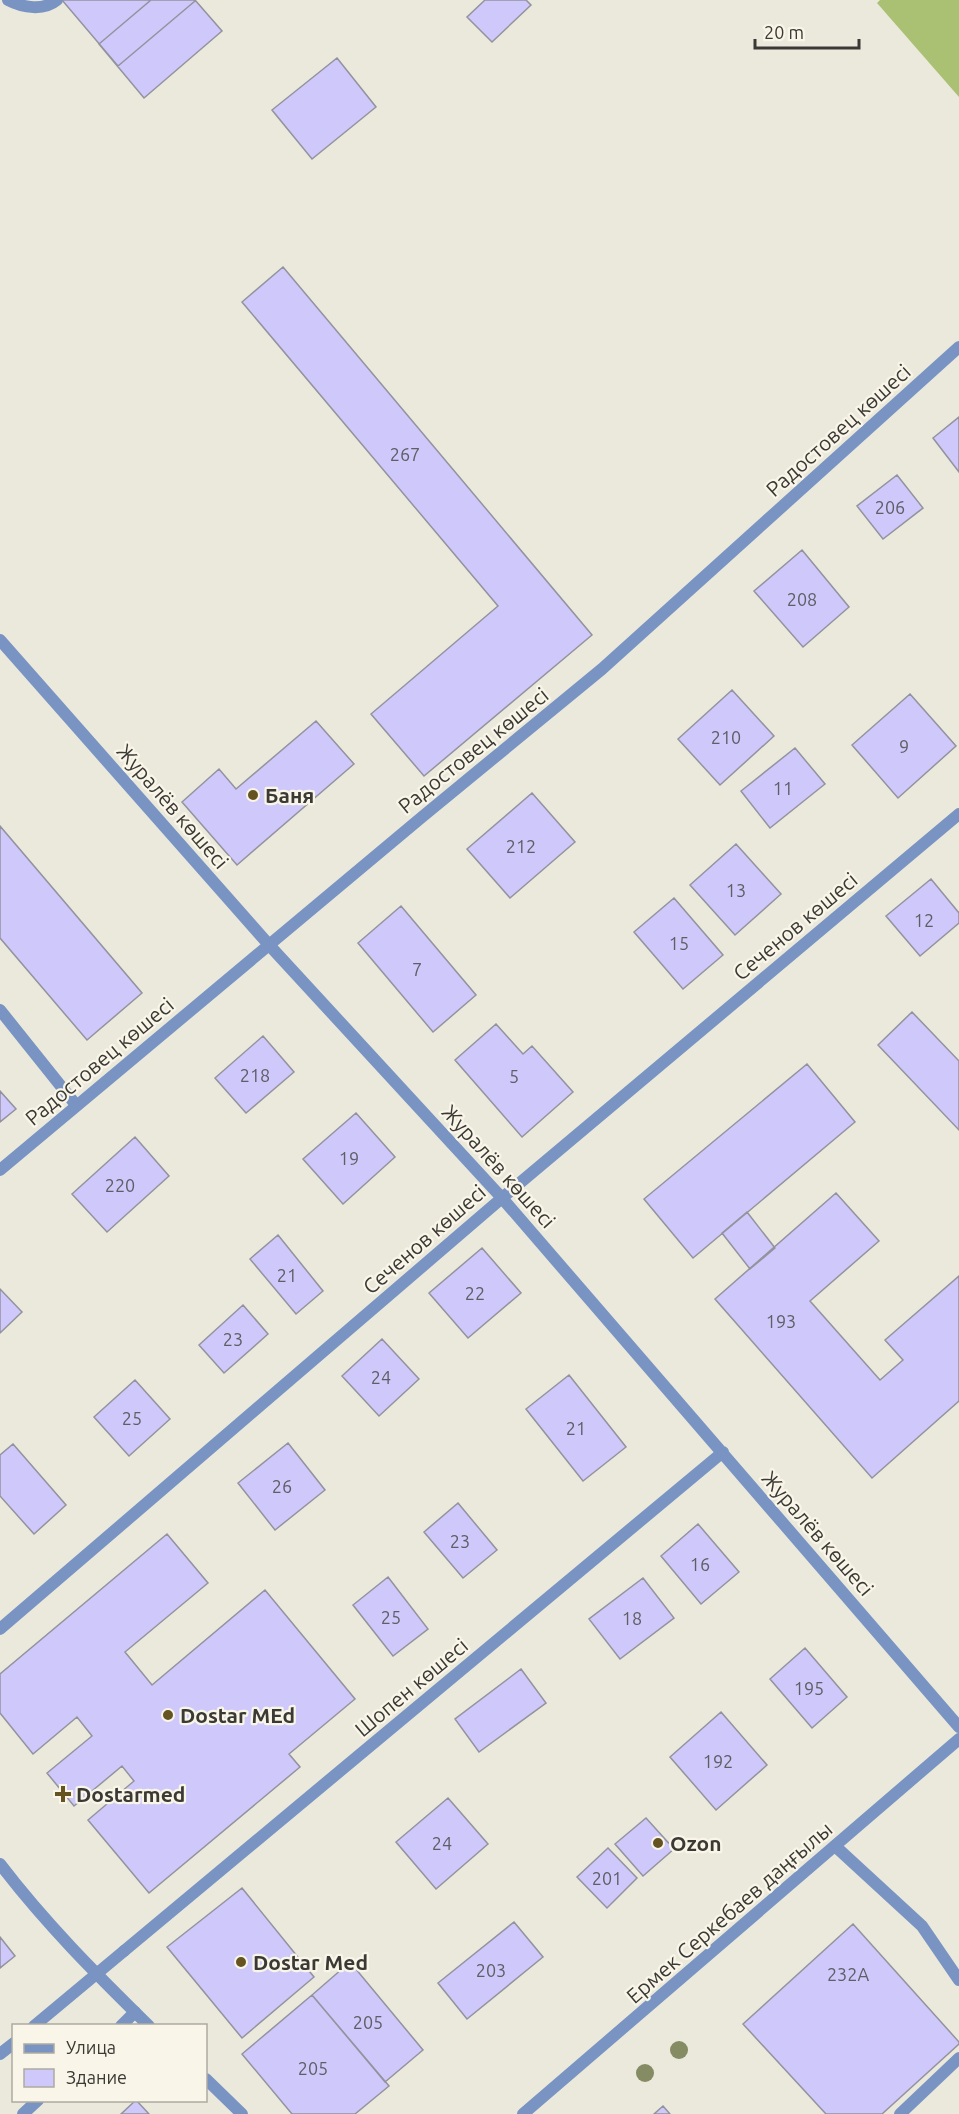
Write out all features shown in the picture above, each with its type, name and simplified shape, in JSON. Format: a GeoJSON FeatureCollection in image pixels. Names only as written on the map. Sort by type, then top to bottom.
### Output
{"type":"FeatureCollection","features":[{"type":"Feature","properties":{"kind":"street"},"geometry":{"type":"LineString","coordinates":[[8,0],[30,7],[50,6],[57,0]]}},
{"type":"Feature","properties":{"kind":"street","name":"Радостовец көшесі"},"geometry":{"type":"LineString","coordinates":[[0,1170],[602,669],[959,347]]}},
{"type":"Feature","properties":{"kind":"street","name":"Журалёв көшесі"},"geometry":{"type":"LineString","coordinates":[[0,640],[270,946],[502,1198],[959,1727]]}},
{"type":"Feature","properties":{"kind":"street","name":"Сеченов көшесі"},"geometry":{"type":"LineString","coordinates":[[0,1629],[502,1198],[959,814]]}},
{"type":"Feature","properties":{"kind":"street"},"geometry":{"type":"LineString","coordinates":[[0,1010],[76,1105]]}},
{"type":"Feature","properties":{"kind":"street","name":"Шопен көшесі"},"geometry":{"type":"LineString","coordinates":[[35,2024],[723,1452]]}},
{"type":"Feature","properties":{"kind":"street","name":"Ермек Серкебаев даңғылы"},"geometry":{"type":"LineString","coordinates":[[523,2114],[959,1739]]}},
{"type":"Feature","properties":{"kind":"street"},"geometry":{"type":"LineString","coordinates":[[835,1846],[921,1926],[959,1980]]}},
{"type":"Feature","properties":{"kind":"street"},"geometry":{"type":"LineString","coordinates":[[0,1864],[30,1902],[96,1974],[148,2024]]}},
{"type":"Feature","properties":{"kind":"street"},"geometry":{"type":"LineString","coordinates":[[122,2024],[135,2012]]}},
{"type":"Feature","properties":{"kind":"street"},"geometry":{"type":"LineString","coordinates":[[0,2054],[12,2045]]}},
{"type":"Feature","properties":{"kind":"street"},"geometry":{"type":"LineString","coordinates":[[900,2114],[959,2058]]}},
{"type":"Feature","properties":{"kind":"street"},"geometry":{"type":"LineString","coordinates":[[207,2080],[242,2114]]}},
{"type":"Feature","properties":{"kind":"street"},"geometry":{"type":"LineString","coordinates":[[22,2114],[36,2102]]}},
{"type":"Feature","properties":{"kind":"green space"},"geometry":{"type":"Polygon","coordinates":[[[880,0],[959,0],[959,97],[877,3],[880,0]]]}},
{"type":"Feature","properties":{"kind":"building"},"geometry":{"type":"Polygon","coordinates":[[[62,0],[194,0],[195,1],[118,66],[62,0]]]}},
{"type":"Feature","properties":{"kind":"building"},"geometry":{"type":"Polygon","coordinates":[[[151,0],[195,0],[222,31],[144,98],[99,44],[151,0]]]}},
{"type":"Feature","properties":{"kind":"building"},"geometry":{"type":"Polygon","coordinates":[[[485,0],[526,0],[531,5],[492,42],[467,17],[485,0]]]}},
{"type":"Feature","properties":{"kind":"building"},"geometry":{"type":"Polygon","coordinates":[[[337,58],[376,107],[312,159],[272,110],[337,58]]]}},
{"type":"Feature","properties":{"kind":"building"},"geometry":{"type":"Polygon","coordinates":[[[283,267],[592,635],[424,776],[371,714],[498,606],[242,302],[283,267]]]}},
{"type":"Feature","properties":{"kind":"building"},"geometry":{"type":"Polygon","coordinates":[[[959,417],[959,472],[933,438],[959,417]]]}},
{"type":"Feature","properties":{"kind":"building"},"geometry":{"type":"Polygon","coordinates":[[[897,475],[923,508],[883,539],[857,506],[897,475]]]}},
{"type":"Feature","properties":{"kind":"building"},"geometry":{"type":"Polygon","coordinates":[[[802,550],[849,607],[803,647],[754,591],[802,550]]]}},
{"type":"Feature","properties":{"kind":"building"},"geometry":{"type":"Polygon","coordinates":[[[732,690],[774,736],[720,785],[678,739],[732,690]]]}},
{"type":"Feature","properties":{"kind":"building"},"geometry":{"type":"Polygon","coordinates":[[[910,694],[956,746],[898,798],[852,745],[910,694]]]}},
{"type":"Feature","properties":{"kind":"building","name":"Баня"},"geometry":{"type":"Polygon","coordinates":[[[316,721],[354,764],[237,865],[182,802],[219,769],[236,789],[316,721]]]}},
{"type":"Feature","properties":{"kind":"building"},"geometry":{"type":"Polygon","coordinates":[[[795,748],[825,784],[770,828],[741,791],[795,748]]]}},
{"type":"Feature","properties":{"kind":"building"},"geometry":{"type":"Polygon","coordinates":[[[532,793],[575,842],[510,898],[467,849],[532,793]]]}},
{"type":"Feature","properties":{"kind":"building"},"geometry":{"type":"Polygon","coordinates":[[[0,826],[142,993],[87,1040],[0,938],[0,826]]]}},
{"type":"Feature","properties":{"kind":"building"},"geometry":{"type":"Polygon","coordinates":[[[736,844],[781,894],[735,935],[690,885],[736,844]]]}},
{"type":"Feature","properties":{"kind":"building"},"geometry":{"type":"Polygon","coordinates":[[[931,879],[959,913],[959,923],[920,956],[886,916],[931,879]]]}},
{"type":"Feature","properties":{"kind":"building"},"geometry":{"type":"Polygon","coordinates":[[[674,898],[723,955],[683,989],[634,932],[674,898]]]}},
{"type":"Feature","properties":{"kind":"building"},"geometry":{"type":"Polygon","coordinates":[[[401,906],[476,995],[433,1032],[358,943],[401,906]]]}},
{"type":"Feature","properties":{"kind":"building"},"geometry":{"type":"Polygon","coordinates":[[[912,1012],[959,1061],[959,1130],[878,1045],[912,1012]]]}},
{"type":"Feature","properties":{"kind":"building"},"geometry":{"type":"Polygon","coordinates":[[[496,1024],[523,1054],[532,1046],[573,1092],[522,1137],[455,1060],[496,1024]]]}},
{"type":"Feature","properties":{"kind":"building"},"geometry":{"type":"Polygon","coordinates":[[[263,1036],[294,1072],[246,1113],[215,1078],[263,1036]]]}},
{"type":"Feature","properties":{"kind":"building"},"geometry":{"type":"Polygon","coordinates":[[[807,1064],[855,1122],[693,1258],[644,1199],[807,1064]]]}},
{"type":"Feature","properties":{"kind":"building"},"geometry":{"type":"Polygon","coordinates":[[[0,1091],[16,1109],[0,1122],[0,1091]]]}},
{"type":"Feature","properties":{"kind":"building"},"geometry":{"type":"Polygon","coordinates":[[[356,1113],[395,1157],[343,1204],[303,1159],[356,1113]]]}},
{"type":"Feature","properties":{"kind":"building"},"geometry":{"type":"Polygon","coordinates":[[[135,1137],[169,1176],[107,1232],[72,1194],[135,1137]]]}},
{"type":"Feature","properties":{"kind":"building"},"geometry":{"type":"Polygon","coordinates":[[[836,1193],[879,1241],[810,1301],[880,1380],[903,1360],[885,1340],[959,1276],[959,1401],[872,1478],[715,1299],[836,1193]]]}},
{"type":"Feature","properties":{"kind":"building"},"geometry":{"type":"Polygon","coordinates":[[[747,1212],[775,1248],[750,1269],[722,1233],[747,1212]]]}},
{"type":"Feature","properties":{"kind":"building"},"geometry":{"type":"Polygon","coordinates":[[[278,1235],[323,1291],[296,1314],[250,1259],[278,1235]]]}},
{"type":"Feature","properties":{"kind":"building"},"geometry":{"type":"Polygon","coordinates":[[[482,1248],[521,1293],[468,1338],[429,1293],[482,1248]]]}},
{"type":"Feature","properties":{"kind":"building"},"geometry":{"type":"Polygon","coordinates":[[[0,1289],[22,1312],[0,1333],[0,1289]]]}},
{"type":"Feature","properties":{"kind":"building"},"geometry":{"type":"Polygon","coordinates":[[[243,1305],[268,1334],[224,1373],[199,1345],[243,1305]]]}},
{"type":"Feature","properties":{"kind":"building"},"geometry":{"type":"Polygon","coordinates":[[[382,1339],[419,1379],[379,1416],[342,1376],[382,1339]]]}},
{"type":"Feature","properties":{"kind":"building"},"geometry":{"type":"Polygon","coordinates":[[[569,1375],[626,1447],[583,1481],[526,1409],[569,1375]]]}},
{"type":"Feature","properties":{"kind":"building"},"geometry":{"type":"Polygon","coordinates":[[[135,1380],[170,1419],[129,1456],[94,1417],[135,1380]]]}},
{"type":"Feature","properties":{"kind":"building"},"geometry":{"type":"Polygon","coordinates":[[[288,1443],[325,1490],[275,1530],[238,1483],[288,1443]]]}},
{"type":"Feature","properties":{"kind":"building"},"geometry":{"type":"Polygon","coordinates":[[[13,1444],[66,1505],[34,1534],[0,1496],[0,1455],[13,1444]]]}},
{"type":"Feature","properties":{"kind":"building"},"geometry":{"type":"Polygon","coordinates":[[[458,1503],[497,1550],[463,1578],[424,1532],[458,1503]]]}},
{"type":"Feature","properties":{"kind":"building"},"geometry":{"type":"Polygon","coordinates":[[[698,1524],[739,1572],[701,1604],[661,1556],[698,1524]]]}},
{"type":"Feature","properties":{"kind":"building","name":"Dostar MEd"},"geometry":{"type":"Polygon","coordinates":[[[167,1534],[208,1583],[125,1652],[152,1685],[265,1590],[355,1699],[289,1754],[300,1767],[149,1893],[88,1820],[134,1781],[122,1766],[74,1806],[47,1773],[92,1736],[77,1717],[33,1754],[0,1713],[0,1674],[167,1534]]]}},
{"type":"Feature","properties":{"kind":"building"},"geometry":{"type":"Polygon","coordinates":[[[388,1577],[428,1629],[393,1656],[353,1605],[388,1577]]]}},
{"type":"Feature","properties":{"kind":"building"},"geometry":{"type":"Polygon","coordinates":[[[643,1578],[674,1618],[620,1659],[589,1619],[643,1578]]]}},
{"type":"Feature","properties":{"kind":"building"},"geometry":{"type":"Polygon","coordinates":[[[805,1648],[847,1697],[812,1728],[770,1679],[805,1648]]]}},
{"type":"Feature","properties":{"kind":"building"},"geometry":{"type":"Polygon","coordinates":[[[521,1669],[546,1703],[479,1752],[455,1719],[521,1669]]]}},
{"type":"Feature","properties":{"kind":"building"},"geometry":{"type":"Polygon","coordinates":[[[721,1712],[767,1765],[716,1810],[670,1757],[721,1712]]]}},
{"type":"Feature","properties":{"kind":"building"},"geometry":{"type":"Polygon","coordinates":[[[448,1798],[488,1844],[436,1889],[396,1842],[448,1798]]]}},
{"type":"Feature","properties":{"kind":"building"},"geometry":{"type":"Polygon","coordinates":[[[646,1818],[674,1849],[643,1876],[615,1844],[646,1818]]]}},
{"type":"Feature","properties":{"kind":"building"},"geometry":{"type":"Polygon","coordinates":[[[608,1848],[637,1878],[607,1908],[577,1877],[608,1848]]]}},
{"type":"Feature","properties":{"kind":"building","name":"Dostar Med"},"geometry":{"type":"Polygon","coordinates":[[[242,1888],[314,1977],[242,2038],[167,1947],[242,1888]]]}},
{"type":"Feature","properties":{"kind":"building"},"geometry":{"type":"Polygon","coordinates":[[[514,1922],[543,1957],[467,2019],[438,1983],[514,1922]]]}},
{"type":"Feature","properties":{"kind":"building"},"geometry":{"type":"Polygon","coordinates":[[[853,1924],[959,2042],[882,2114],[826,2114],[743,2024],[853,1924]]]}},
{"type":"Feature","properties":{"kind":"building"},"geometry":{"type":"Polygon","coordinates":[[[0,1937],[15,1956],[0,1968],[0,1937]]]}},
{"type":"Feature","properties":{"kind":"building"},"geometry":{"type":"Polygon","coordinates":[[[350,1962],[423,2050],[385,2082],[312,1995],[350,1962]]]}},
{"type":"Feature","properties":{"kind":"building"},"geometry":{"type":"Polygon","coordinates":[[[312,1995],[389,2086],[355,2114],[292,2114],[242,2054],[312,1995]]]}},
{"type":"Feature","properties":{"kind":"building"},"geometry":{"type":"Polygon","coordinates":[[[134,2102],[138,2102],[149,2114],[121,2114],[134,2102]]]}},
{"type":"Feature","properties":{"kind":"building"},"geometry":{"type":"Polygon","coordinates":[[[663,2106],[670,2114],[654,2114],[663,2106]]]}},
{"type":"Feature","properties":{"kind":"place","name":"Баня"},"geometry":{"type":"Point","coordinates":[253,795]}},
{"type":"Feature","properties":{"kind":"place","name":"Dostar MEd"},"geometry":{"type":"Point","coordinates":[168,1715]}},
{"type":"Feature","properties":{"kind":"place","name":"Dostarmed"},"geometry":{"type":"Point","coordinates":[63,1794]}},
{"type":"Feature","properties":{"kind":"place","name":"Ozon"},"geometry":{"type":"Point","coordinates":[658,1843]}},
{"type":"Feature","properties":{"kind":"place","name":"Dostar Med"},"geometry":{"type":"Point","coordinates":[241,1962]}}]}
